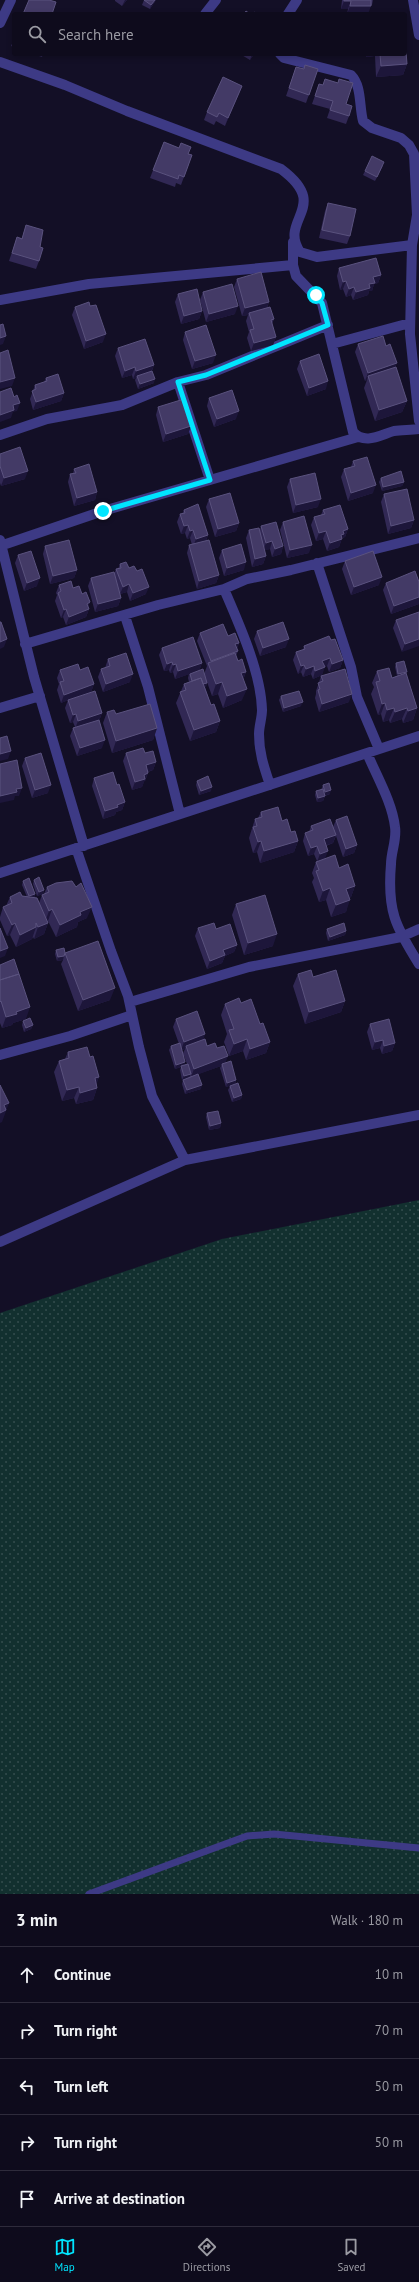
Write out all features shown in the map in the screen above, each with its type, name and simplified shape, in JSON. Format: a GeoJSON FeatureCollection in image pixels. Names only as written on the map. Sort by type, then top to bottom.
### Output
{"type":"FeatureCollection","features":[{"type":"Feature","properties":{"kind":"street"},"geometry":{"type":"LineString","coordinates":[[0,23],[11,0]]}},
{"type":"Feature","properties":{"kind":"street"},"geometry":{"type":"LineString","coordinates":[[207,12],[216,0]]}},
{"type":"Feature","properties":{"kind":"street"},"geometry":{"type":"LineString","coordinates":[[289,12],[297,0]]}},
{"type":"Feature","properties":{"kind":"street"},"geometry":{"type":"LineString","coordinates":[[413,0],[419,35]]}},
{"type":"Feature","properties":{"kind":"street"},"geometry":{"type":"LineString","coordinates":[[282,56],[284,58],[351,75],[356,80],[363,120],[372,128],[401,138],[410,145],[414,154],[418,214],[412,245],[410,323],[415,336],[419,421]]}},
{"type":"Feature","properties":{"kind":"street"},"geometry":{"type":"LineString","coordinates":[[0,62],[65,85],[127,112],[281,169],[295,180],[302,191],[304,208],[295,226],[293,266],[296,276],[322,303],[349,419],[353,432],[358,437]]}},
{"type":"Feature","properties":{"kind":"street"},"geometry":{"type":"LineString","coordinates":[[293,242],[300,252],[317,256],[412,245]]}},
{"type":"Feature","properties":{"kind":"street"},"geometry":{"type":"LineString","coordinates":[[0,300],[89,284],[293,266]]}},
{"type":"Feature","properties":{"kind":"street"},"geometry":{"type":"LineString","coordinates":[[332,344],[410,323]]}},
{"type":"Feature","properties":{"kind":"street"},"geometry":{"type":"LineString","coordinates":[[0,435],[47,419],[122,405],[178,382],[206,375],[328,325]]}},
{"type":"Feature","properties":{"kind":"street"},"geometry":{"type":"LineString","coordinates":[[178,382],[210,480]]}},
{"type":"Feature","properties":{"kind":"street"},"geometry":{"type":"LineString","coordinates":[[185,1160],[152,1096],[130,1002],[80,847],[25,644],[0,544],[103,511],[358,437],[376,437],[394,431],[419,429]]}},
{"type":"Feature","properties":{"kind":"street"},"geometry":{"type":"LineString","coordinates":[[25,644],[125,616],[158,605],[224,589],[247,579],[419,538]]}},
{"type":"Feature","properties":{"kind":"street"},"geometry":{"type":"LineString","coordinates":[[317,563],[351,667],[357,697],[379,749]]}},
{"type":"Feature","properties":{"kind":"street"},"geometry":{"type":"LineString","coordinates":[[224,589],[241,628],[254,666],[262,710],[259,733],[260,756],[270,785]]}},
{"type":"Feature","properties":{"kind":"street"},"geometry":{"type":"LineString","coordinates":[[125,616],[148,687],[180,814]]}},
{"type":"Feature","properties":{"kind":"street"},"geometry":{"type":"LineString","coordinates":[[0,708],[40,696]]}},
{"type":"Feature","properties":{"kind":"street"},"geometry":{"type":"LineString","coordinates":[[0,873],[419,736]]}},
{"type":"Feature","properties":{"kind":"street"},"geometry":{"type":"LineString","coordinates":[[367,753],[393,815],[396,829],[391,863],[390,906],[402,937],[419,964]]}},
{"type":"Feature","properties":{"kind":"street"},"geometry":{"type":"LineString","coordinates":[[130,1002],[249,967],[402,937],[419,929]]}},
{"type":"Feature","properties":{"kind":"street"},"geometry":{"type":"LineString","coordinates":[[0,1055],[70,1036],[132,1015]]}},
{"type":"Feature","properties":{"kind":"street"},"geometry":{"type":"LineString","coordinates":[[0,1242],[185,1160],[419,1115]]}},
{"type":"Feature","properties":{"kind":"lane"},"geometry":{"type":"LineString","coordinates":[[89,1894],[247,1836],[274,1834],[419,1848]]}},
{"type":"Feature","properties":{"kind":"green space"},"geometry":{"type":"Polygon","coordinates":[[[419,1200],[419,1894],[0,1894],[0,1313],[222,1239],[419,1200]]]}},
{"type":"Feature","properties":{"kind":"building"},"geometry":{"type":"Polygon","coordinates":[[[29,0],[49,0],[56,2],[53,12],[24,12],[29,0]]]}},
{"type":"Feature","properties":{"kind":"building"},"geometry":{"type":"Polygon","coordinates":[[[144,0],[155,0],[151,5],[144,0]]]}},
{"type":"Feature","properties":{"kind":"building"},"geometry":{"type":"Polygon","coordinates":[[[344,0],[371,0],[371,6],[350,6],[351,1],[344,0]]]}},
{"type":"Feature","properties":{"kind":"building"},"geometry":{"type":"Polygon","coordinates":[[[380,56],[406,56],[407,64],[381,66],[380,56]]]}},
{"type":"Feature","properties":{"kind":"building"},"geometry":{"type":"Polygon","coordinates":[[[305,65],[318,69],[309,95],[289,88],[296,67],[304,69],[305,65]]]}},
{"type":"Feature","properties":{"kind":"building"},"geometry":{"type":"Polygon","coordinates":[[[223,77],[242,86],[228,118],[219,113],[217,117],[207,112],[223,77]]]}},
{"type":"Feature","properties":{"kind":"building"},"geometry":{"type":"Polygon","coordinates":[[[325,79],[338,83],[339,79],[353,83],[346,104],[352,106],[349,116],[330,110],[333,101],[315,96],[319,84],[323,85],[325,79]]]}},
{"type":"Feature","properties":{"kind":"building"},"geometry":{"type":"Polygon","coordinates":[[[164,142],[179,148],[181,143],[191,147],[188,154],[192,155],[184,177],[179,175],[178,179],[153,170],[164,142]]]}},
{"type":"Feature","properties":{"kind":"building"},"geometry":{"type":"Polygon","coordinates":[[[372,156],[384,162],[377,177],[365,171],[372,156]]]}},
{"type":"Feature","properties":{"kind":"building"},"geometry":{"type":"Polygon","coordinates":[[[328,203],[356,209],[350,236],[322,230],[328,203]]]}},
{"type":"Feature","properties":{"kind":"building"},"geometry":{"type":"Polygon","coordinates":[[[26,225],[43,230],[40,247],[43,248],[39,261],[12,253],[17,237],[22,239],[26,225]]]}},
{"type":"Feature","properties":{"kind":"building"},"geometry":{"type":"Polygon","coordinates":[[[376,258],[381,275],[373,277],[375,283],[369,284],[370,288],[356,292],[354,287],[349,289],[346,281],[343,282],[339,268],[376,258]]]}},
{"type":"Feature","properties":{"kind":"building"},"geometry":{"type":"Polygon","coordinates":[[[261,272],[269,302],[245,308],[237,279],[261,272]]]}},
{"type":"Feature","properties":{"kind":"building"},"geometry":{"type":"Polygon","coordinates":[[[232,284],[238,306],[209,314],[203,292],[232,284]]]}},
{"type":"Feature","properties":{"kind":"building"},"geometry":{"type":"Polygon","coordinates":[[[197,289],[202,311],[184,316],[178,294],[197,289]]]}},
{"type":"Feature","properties":{"kind":"building"},"geometry":{"type":"Polygon","coordinates":[[[89,302],[90,306],[96,305],[106,334],[86,341],[75,307],[89,302]]]}},
{"type":"Feature","properties":{"kind":"building"},"geometry":{"type":"Polygon","coordinates":[[[270,307],[274,319],[271,320],[276,337],[254,343],[250,330],[254,329],[249,313],[270,307]]]}},
{"type":"Feature","properties":{"kind":"building"},"geometry":{"type":"Polygon","coordinates":[[[3,324],[6,336],[0,338],[0,325],[3,324]]]}},
{"type":"Feature","properties":{"kind":"building"},"geometry":{"type":"Polygon","coordinates":[[[206,325],[216,355],[195,361],[185,332],[206,325]]]}},
{"type":"Feature","properties":{"kind":"building"},"geometry":{"type":"Polygon","coordinates":[[[383,336],[386,346],[390,344],[397,363],[368,373],[358,344],[383,336]]]}},
{"type":"Feature","properties":{"kind":"building"},"geometry":{"type":"Polygon","coordinates":[[[145,339],[154,365],[136,371],[135,367],[125,371],[118,348],[145,339]]]}},
{"type":"Feature","properties":{"kind":"building"},"geometry":{"type":"Polygon","coordinates":[[[8,350],[15,378],[0,382],[0,353],[8,350]]]}},
{"type":"Feature","properties":{"kind":"building"},"geometry":{"type":"Polygon","coordinates":[[[319,354],[328,381],[309,388],[300,361],[319,354]]]}},
{"type":"Feature","properties":{"kind":"building"},"geometry":{"type":"Polygon","coordinates":[[[396,367],[407,401],[379,410],[368,376],[396,367]]]}},
{"type":"Feature","properties":{"kind":"building"},"geometry":{"type":"Polygon","coordinates":[[[152,371],[155,379],[140,384],[137,376],[152,371]]]}},
{"type":"Feature","properties":{"kind":"building"},"geometry":{"type":"Polygon","coordinates":[[[58,374],[64,393],[36,402],[32,391],[36,389],[35,385],[47,381],[46,378],[58,374]]]}},
{"type":"Feature","properties":{"kind":"building"},"geometry":{"type":"Polygon","coordinates":[[[11,388],[14,397],[17,395],[20,403],[13,405],[14,410],[0,415],[0,392],[11,388]]]}},
{"type":"Feature","properties":{"kind":"building"},"geometry":{"type":"Polygon","coordinates":[[[232,390],[239,411],[217,419],[209,398],[232,390]]]}},
{"type":"Feature","properties":{"kind":"building"},"geometry":{"type":"Polygon","coordinates":[[[184,399],[191,426],[166,434],[158,407],[184,399]]]}},
{"type":"Feature","properties":{"kind":"building"},"geometry":{"type":"Polygon","coordinates":[[[20,447],[28,471],[4,478],[0,466],[0,454],[20,447]]]}},
{"type":"Feature","properties":{"kind":"building"},"geometry":{"type":"Polygon","coordinates":[[[367,457],[376,485],[351,493],[344,469],[355,466],[353,461],[367,457]]]}},
{"type":"Feature","properties":{"kind":"building"},"geometry":{"type":"Polygon","coordinates":[[[89,464],[97,492],[77,498],[70,474],[76,473],[74,469],[89,464]]]}},
{"type":"Feature","properties":{"kind":"building"},"geometry":{"type":"Polygon","coordinates":[[[401,471],[404,482],[383,487],[381,478],[401,471]]]}},
{"type":"Feature","properties":{"kind":"building"},"geometry":{"type":"Polygon","coordinates":[[[315,473],[321,499],[296,505],[290,479],[315,473]]]}},
{"type":"Feature","properties":{"kind":"building"},"geometry":{"type":"Polygon","coordinates":[[[407,489],[414,520],[391,526],[384,494],[407,489]]]}},
{"type":"Feature","properties":{"kind":"building"},"geometry":{"type":"Polygon","coordinates":[[[230,493],[239,523],[218,529],[209,499],[230,493]]]}},
{"type":"Feature","properties":{"kind":"building"},"geometry":{"type":"Polygon","coordinates":[[[198,504],[208,535],[196,539],[193,530],[190,531],[188,525],[184,526],[180,514],[185,513],[184,510],[198,504]]]}},
{"type":"Feature","properties":{"kind":"building"},"geometry":{"type":"Polygon","coordinates":[[[340,505],[348,529],[343,531],[344,534],[341,535],[342,539],[330,543],[326,531],[319,533],[314,517],[325,514],[323,510],[340,505]]]}},
{"type":"Feature","properties":{"kind":"building"},"geometry":{"type":"Polygon","coordinates":[[[304,516],[312,545],[290,550],[283,522],[304,516]]]}},
{"type":"Feature","properties":{"kind":"building"},"geometry":{"type":"Polygon","coordinates":[[[276,522],[283,546],[275,549],[272,541],[266,543],[261,526],[276,522]]]}},
{"type":"Feature","properties":{"kind":"building"},"geometry":{"type":"Polygon","coordinates":[[[259,528],[266,556],[255,559],[249,530],[259,528]]]}},
{"type":"Feature","properties":{"kind":"building"},"geometry":{"type":"Polygon","coordinates":[[[69,540],[77,570],[53,576],[45,546],[69,540]]]}},
{"type":"Feature","properties":{"kind":"building"},"geometry":{"type":"Polygon","coordinates":[[[209,540],[219,575],[199,581],[189,545],[209,540]]]}},
{"type":"Feature","properties":{"kind":"building"},"geometry":{"type":"Polygon","coordinates":[[[241,544],[246,562],[227,568],[222,550],[241,544]]]}},
{"type":"Feature","properties":{"kind":"building"},"geometry":{"type":"Polygon","coordinates":[[[31,551],[40,578],[27,583],[18,555],[31,551]]]}},
{"type":"Feature","properties":{"kind":"building"},"geometry":{"type":"Polygon","coordinates":[[[373,551],[382,577],[354,587],[345,561],[373,551]]]}},
{"type":"Feature","properties":{"kind":"building"},"geometry":{"type":"Polygon","coordinates":[[[126,562],[129,568],[134,566],[137,571],[142,569],[149,587],[133,593],[129,584],[123,587],[116,569],[121,568],[120,564],[126,562]]]}},
{"type":"Feature","properties":{"kind":"building"},"geometry":{"type":"Polygon","coordinates":[[[415,571],[419,582],[419,597],[394,606],[386,583],[415,571]]]}},
{"type":"Feature","properties":{"kind":"building"},"geometry":{"type":"Polygon","coordinates":[[[114,572],[121,598],[98,604],[91,578],[114,572]]]}},
{"type":"Feature","properties":{"kind":"building"},"geometry":{"type":"Polygon","coordinates":[[[71,581],[73,588],[79,586],[82,594],[86,592],[90,602],[87,604],[89,609],[69,617],[66,609],[64,610],[58,593],[61,591],[59,585],[71,581]]]}},
{"type":"Feature","properties":{"kind":"building"},"geometry":{"type":"Polygon","coordinates":[[[419,612],[419,639],[405,644],[396,620],[419,612]]]}},
{"type":"Feature","properties":{"kind":"building"},"geometry":{"type":"Polygon","coordinates":[[[0,622],[7,639],[0,642],[0,622]]]}},
{"type":"Feature","properties":{"kind":"building"},"geometry":{"type":"Polygon","coordinates":[[[283,622],[289,639],[263,648],[257,631],[283,622]]]}},
{"type":"Feature","properties":{"kind":"building"},"geometry":{"type":"Polygon","coordinates":[[[223,624],[228,636],[235,633],[239,643],[235,644],[238,651],[211,661],[200,633],[223,624]]]}},
{"type":"Feature","properties":{"kind":"building"},"geometry":{"type":"Polygon","coordinates":[[[329,636],[331,640],[335,639],[343,660],[332,664],[330,658],[322,661],[325,667],[315,671],[314,666],[306,669],[304,665],[301,666],[296,652],[305,649],[304,646],[329,636]]]}},
{"type":"Feature","properties":{"kind":"building"},"geometry":{"type":"Polygon","coordinates":[[[193,637],[202,663],[178,671],[176,664],[173,665],[172,662],[167,664],[162,648],[193,637]]]}},
{"type":"Feature","properties":{"kind":"building"},"geometry":{"type":"Polygon","coordinates":[[[126,653],[133,674],[106,684],[101,669],[110,666],[108,659],[126,653]]]}},
{"type":"Feature","properties":{"kind":"building"},"geometry":{"type":"Polygon","coordinates":[[[235,653],[238,661],[242,659],[246,672],[241,673],[247,689],[227,696],[222,682],[216,684],[208,663],[235,653]]]}},
{"type":"Feature","properties":{"kind":"building"},"geometry":{"type":"Polygon","coordinates":[[[404,661],[407,672],[398,674],[396,663],[404,661]]]}},
{"type":"Feature","properties":{"kind":"building"},"geometry":{"type":"Polygon","coordinates":[[[78,664],[80,670],[88,667],[94,684],[64,695],[60,682],[64,681],[60,670],[78,664]]]}},
{"type":"Feature","properties":{"kind":"building"},"geometry":{"type":"Polygon","coordinates":[[[389,668],[392,678],[406,673],[417,708],[408,711],[407,708],[395,712],[394,708],[387,710],[385,703],[382,704],[376,682],[380,681],[377,671],[389,668]]]}},
{"type":"Feature","properties":{"kind":"building"},"geometry":{"type":"Polygon","coordinates":[[[203,669],[207,683],[203,684],[201,678],[192,681],[190,674],[203,669]]]}},
{"type":"Feature","properties":{"kind":"building"},"geometry":{"type":"Polygon","coordinates":[[[345,669],[352,694],[322,704],[318,690],[320,689],[318,683],[323,681],[321,676],[345,669]]]}},
{"type":"Feature","properties":{"kind":"building"},"geometry":{"type":"Polygon","coordinates":[[[201,678],[211,705],[214,704],[220,721],[194,730],[180,692],[186,690],[184,684],[201,678]]]}},
{"type":"Feature","properties":{"kind":"building"},"geometry":{"type":"Polygon","coordinates":[[[95,691],[102,713],[78,721],[76,714],[73,715],[68,700],[95,691]]]}},
{"type":"Feature","properties":{"kind":"building"},"geometry":{"type":"Polygon","coordinates":[[[299,691],[303,702],[284,708],[281,696],[299,691]]]}},
{"type":"Feature","properties":{"kind":"building"},"geometry":{"type":"Polygon","coordinates":[[[150,704],[157,728],[116,741],[107,712],[114,710],[116,714],[150,704]]]}},
{"type":"Feature","properties":{"kind":"building"},"geometry":{"type":"Polygon","coordinates":[[[99,720],[105,740],[80,748],[73,728],[99,720]]]}},
{"type":"Feature","properties":{"kind":"building"},"geometry":{"type":"Polygon","coordinates":[[[7,736],[11,751],[0,754],[0,738],[7,736]]]}},
{"type":"Feature","properties":{"kind":"building"},"geometry":{"type":"Polygon","coordinates":[[[143,748],[145,753],[153,751],[156,762],[146,765],[148,773],[144,775],[145,779],[135,782],[126,753],[143,748]]]}},
{"type":"Feature","properties":{"kind":"building"},"geometry":{"type":"Polygon","coordinates":[[[41,753],[51,785],[35,790],[25,758],[41,753]]]}},
{"type":"Feature","properties":{"kind":"building"},"geometry":{"type":"Polygon","coordinates":[[[17,760],[22,788],[16,789],[17,792],[0,796],[0,764],[17,760]]]}},
{"type":"Feature","properties":{"kind":"building"},"geometry":{"type":"Polygon","coordinates":[[[113,772],[125,802],[117,805],[118,807],[105,811],[94,778],[113,772]]]}},
{"type":"Feature","properties":{"kind":"building"},"geometry":{"type":"Polygon","coordinates":[[[208,776],[212,787],[201,791],[197,781],[208,776]]]}},
{"type":"Feature","properties":{"kind":"building"},"geometry":{"type":"Polygon","coordinates":[[[329,783],[331,790],[325,792],[323,785],[329,783]]]}},
{"type":"Feature","properties":{"kind":"building"},"geometry":{"type":"Polygon","coordinates":[[[323,789],[325,796],[318,798],[316,791],[323,789]]]}},
{"type":"Feature","properties":{"kind":"building"},"geometry":{"type":"Polygon","coordinates":[[[278,807],[282,821],[287,819],[291,832],[295,831],[298,841],[264,851],[261,841],[258,842],[253,827],[257,826],[255,819],[262,817],[261,812],[278,807]]]}},
{"type":"Feature","properties":{"kind":"building"},"geometry":{"type":"Polygon","coordinates":[[[347,816],[357,845],[346,849],[336,820],[347,816]]]}},
{"type":"Feature","properties":{"kind":"building"},"geometry":{"type":"Polygon","coordinates":[[[330,819],[336,835],[324,839],[328,851],[320,854],[317,846],[311,848],[305,833],[313,830],[311,826],[330,819]]]}},
{"type":"Feature","properties":{"kind":"building"},"geometry":{"type":"Polygon","coordinates":[[[335,855],[339,868],[348,864],[355,886],[346,889],[350,900],[336,905],[330,888],[323,891],[316,871],[319,870],[316,862],[335,855]]]}},
{"type":"Feature","properties":{"kind":"building"},"geometry":{"type":"Polygon","coordinates":[[[39,877],[44,890],[39,892],[34,880],[39,877]]]}},
{"type":"Feature","properties":{"kind":"building"},"geometry":{"type":"Polygon","coordinates":[[[29,878],[35,894],[29,896],[23,881],[29,878]]]}},
{"type":"Feature","properties":{"kind":"building"},"geometry":{"type":"Polygon","coordinates":[[[72,881],[76,887],[81,883],[92,907],[80,912],[81,915],[60,925],[52,909],[49,911],[42,895],[49,892],[47,887],[56,883],[72,881]]]}},
{"type":"Feature","properties":{"kind":"building"},"geometry":{"type":"Polygon","coordinates":[[[20,892],[22,896],[37,898],[48,923],[38,927],[36,923],[36,927],[20,935],[15,923],[12,925],[3,907],[12,903],[10,897],[20,892]]]}},
{"type":"Feature","properties":{"kind":"building"},"geometry":{"type":"Polygon","coordinates":[[[265,895],[277,934],[248,943],[236,904],[265,895]]]}},
{"type":"Feature","properties":{"kind":"building"},"geometry":{"type":"Polygon","coordinates":[[[214,923],[216,929],[230,924],[237,945],[223,950],[225,955],[210,961],[198,928],[214,923]]]}},
{"type":"Feature","properties":{"kind":"building"},"geometry":{"type":"Polygon","coordinates":[[[344,923],[346,931],[330,937],[327,929],[344,923]]]}},
{"type":"Feature","properties":{"kind":"building"},"geometry":{"type":"Polygon","coordinates":[[[0,928],[8,948],[0,951],[0,928]]]}},
{"type":"Feature","properties":{"kind":"building"},"geometry":{"type":"Polygon","coordinates":[[[98,941],[115,988],[83,1000],[65,953],[98,941]]]}},
{"type":"Feature","properties":{"kind":"building"},"geometry":{"type":"Polygon","coordinates":[[[64,948],[64,956],[58,957],[56,950],[64,948]]]}},
{"type":"Feature","properties":{"kind":"building"},"geometry":{"type":"Polygon","coordinates":[[[14,959],[19,974],[0,980],[0,965],[14,959]]]}},
{"type":"Feature","properties":{"kind":"building"},"geometry":{"type":"Polygon","coordinates":[[[311,970],[313,977],[336,970],[345,1001],[309,1012],[298,974],[311,970]]]}},
{"type":"Feature","properties":{"kind":"building"},"geometry":{"type":"Polygon","coordinates":[[[19,974],[30,1007],[16,1012],[17,1014],[6,1017],[1,1001],[0,1002],[0,980],[19,974]]]}},
{"type":"Feature","properties":{"kind":"building"},"geometry":{"type":"Polygon","coordinates":[[[239,998],[241,1003],[251,999],[260,1024],[263,1023],[270,1042],[250,1049],[247,1039],[234,1044],[229,1030],[234,1029],[225,1004],[239,998]]]}},
{"type":"Feature","properties":{"kind":"building"},"geometry":{"type":"Polygon","coordinates":[[[197,1011],[205,1034],[184,1042],[176,1019],[197,1011]]]}},
{"type":"Feature","properties":{"kind":"building"},"geometry":{"type":"Polygon","coordinates":[[[30,1018],[33,1025],[26,1028],[23,1021],[30,1018]]]}},
{"type":"Feature","properties":{"kind":"building"},"geometry":{"type":"Polygon","coordinates":[[[389,1019],[395,1043],[384,1046],[383,1040],[375,1042],[370,1024],[389,1019]]]}},
{"type":"Feature","properties":{"kind":"building"},"geometry":{"type":"Polygon","coordinates":[[[205,1039],[207,1046],[215,1043],[217,1048],[224,1046],[228,1056],[194,1069],[186,1046],[205,1039]]]}},
{"type":"Feature","properties":{"kind":"building"},"geometry":{"type":"Polygon","coordinates":[[[180,1043],[185,1062],[176,1065],[171,1046],[180,1043]]]}},
{"type":"Feature","properties":{"kind":"building"},"geometry":{"type":"Polygon","coordinates":[[[87,1047],[90,1057],[93,1056],[99,1077],[95,1078],[97,1088],[80,1093],[79,1087],[67,1090],[59,1061],[69,1058],[68,1052],[87,1047]]]}},
{"type":"Feature","properties":{"kind":"building"},"geometry":{"type":"Polygon","coordinates":[[[231,1061],[236,1080],[227,1083],[222,1064],[231,1061]]]}},
{"type":"Feature","properties":{"kind":"building"},"geometry":{"type":"Polygon","coordinates":[[[188,1064],[191,1074],[184,1076],[181,1066],[188,1064]]]}},
{"type":"Feature","properties":{"kind":"building"},"geometry":{"type":"Polygon","coordinates":[[[198,1074],[202,1085],[187,1090],[183,1080],[198,1074]]]}},
{"type":"Feature","properties":{"kind":"building"},"geometry":{"type":"Polygon","coordinates":[[[238,1083],[242,1095],[234,1098],[230,1086],[238,1083]]]}},
{"type":"Feature","properties":{"kind":"building"},"geometry":{"type":"Polygon","coordinates":[[[0,1085],[9,1103],[4,1105],[6,1110],[0,1113],[0,1085]]]}},
{"type":"Feature","properties":{"kind":"building"},"geometry":{"type":"Polygon","coordinates":[[[218,1111],[221,1123],[210,1126],[207,1113],[218,1111]]]}},
{"type":"Feature","properties":{"kind":"route"},"geometry":{"type":"LineString","coordinates":[[103,511],[210,480],[178,382],[206,375],[328,325],[322,303],[316,295]]}}]}
